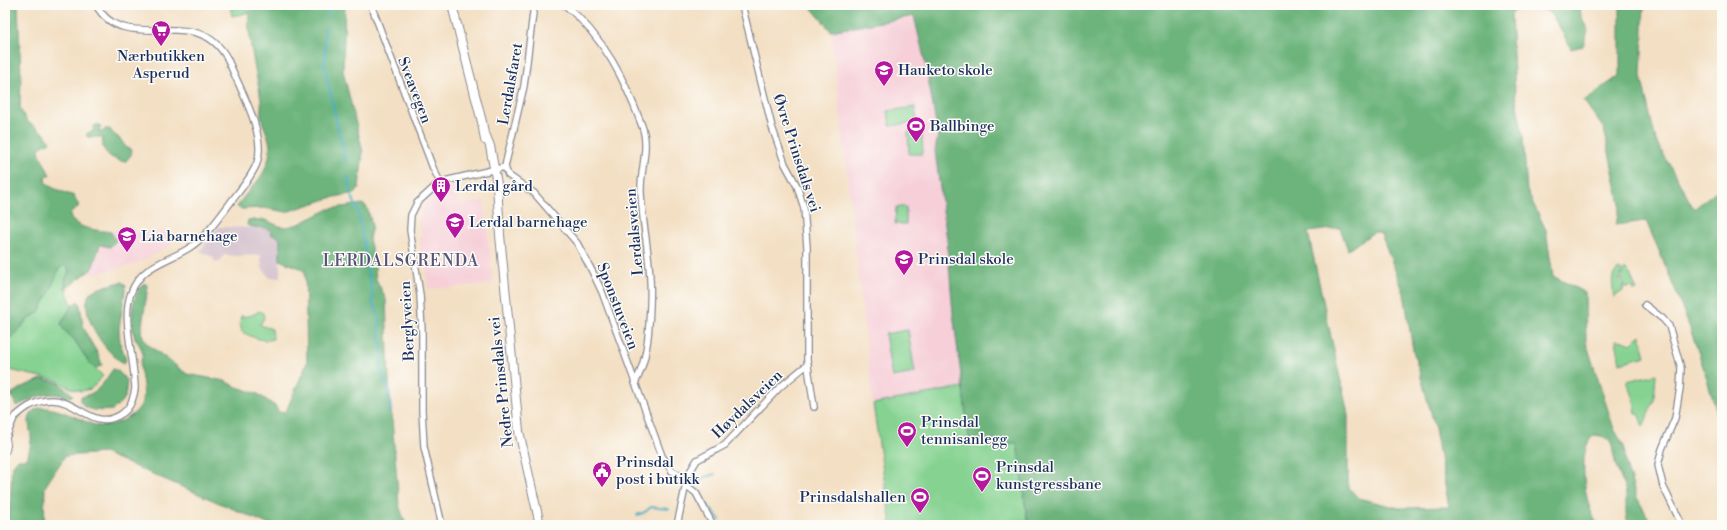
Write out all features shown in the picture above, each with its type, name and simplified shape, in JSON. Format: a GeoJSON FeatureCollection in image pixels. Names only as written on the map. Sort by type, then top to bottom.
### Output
{"type":"FeatureCollection","features":[{"type":"Feature","properties":{"kind":"main road","name":"Nedre Prinsdals vei"},"geometry":{"type":"LineString","coordinates":[[452,5],[486,136],[490,146],[492,169],[500,212],[500,235],[519,431],[540,525]]}},
{"type":"Feature","properties":{"kind":"main road"},"geometry":{"type":"LineString","coordinates":[[5,440],[5,450]]}},
{"type":"Feature","properties":{"kind":"street"},"geometry":{"type":"LineString","coordinates":[[5,426],[28,406],[45,400],[64,402],[88,415],[103,420],[117,417],[128,409],[135,389],[128,312],[129,299],[134,285],[151,267],[188,249],[201,239],[248,180],[259,155],[259,142],[255,125],[228,60],[216,42],[203,34],[186,30],[117,26],[104,16],[96,5]]}},
{"type":"Feature","properties":{"kind":"street","name":"Sveavegen"},"geometry":{"type":"LineString","coordinates":[[371,5],[433,168],[440,182]]}},
{"type":"Feature","properties":{"kind":"street","name":"Lerdalsfaret"},"geometry":{"type":"LineString","coordinates":[[505,166],[525,82],[534,5]]}},
{"type":"Feature","properties":{"kind":"street","name":"Lerdalsveien"},"geometry":{"type":"LineString","coordinates":[[565,5],[586,23],[606,49],[627,90],[643,133],[645,149],[641,191],[651,298],[647,346],[643,363],[635,382]]}},
{"type":"Feature","properties":{"kind":"street","name":"Øvre Prinsdals vei"},"geometry":{"type":"LineString","coordinates":[[742,5],[772,127],[785,164],[797,186],[804,208],[807,247],[806,324],[808,364],[814,407]]}},
{"type":"Feature","properties":{"kind":"street"},"geometry":{"type":"LineString","coordinates":[[492,169],[505,166]]}},
{"type":"Feature","properties":{"kind":"street","name":"Sponstuveien"},"geometry":{"type":"LineString","coordinates":[[505,166],[508,175],[534,194],[577,243],[602,292],[635,382],[649,426],[664,461],[677,475],[688,479]]}},
{"type":"Feature","properties":{"kind":"street","name":"Berglyveien"},"geometry":{"type":"LineString","coordinates":[[442,525],[424,447],[422,411],[422,332],[420,302],[410,230],[411,215],[417,203],[440,182],[492,169]]}},
{"type":"Feature","properties":{"kind":"street"},"geometry":{"type":"LineString","coordinates":[[1645,305],[1663,319],[1669,326],[1681,368],[1680,388],[1675,418],[1662,449],[1658,465],[1661,482],[1682,525]]}},
{"type":"Feature","properties":{"kind":"street","name":"Høydalsveien"},"geometry":{"type":"LineString","coordinates":[[677,525],[687,486],[688,475],[697,460],[725,445],[780,387],[808,364]]}},
{"type":"Feature","properties":{"kind":"street"},"geometry":{"type":"LineString","coordinates":[[5,440],[15,418]]}},
{"type":"Feature","properties":{"kind":"street"},"geometry":{"type":"LineString","coordinates":[[687,486],[696,493],[713,525]]}},
{"type":"Feature","properties":{"kind":"shaded area","name":"Prinsdal skole"},"geometry":{"type":"Polygon","coordinates":[[[914,16],[926,66],[938,136],[935,151],[947,240],[953,313],[963,387],[873,404],[831,31],[914,16]]]}},
{"type":"Feature","properties":{"kind":"shaded area","name":"Lerdal barnehage"},"geometry":{"type":"Polygon","coordinates":[[[456,184],[458,187],[459,203],[465,204],[484,200],[493,284],[428,289],[426,263],[421,259],[420,245],[422,234],[418,221],[425,203],[437,191],[456,184]]]}},
{"type":"Feature","properties":{"kind":"shaded area"},"geometry":{"type":"Polygon","coordinates":[[[218,227],[267,228],[278,236],[280,240],[280,277],[270,278],[261,266],[262,264],[260,258],[262,256],[259,255],[225,255],[222,257],[221,262],[215,262],[213,257],[200,251],[218,227]]]}},
{"type":"Feature","properties":{"kind":"shaded area","name":"Lia barnehage"},"geometry":{"type":"Polygon","coordinates":[[[115,230],[143,230],[144,232],[169,230],[171,246],[136,264],[89,275],[101,247],[115,230]]]}},
{"type":"Feature","properties":{"kind":"green space"},"geometry":{"type":"Polygon","coordinates":[[[5,5],[18,5],[21,77],[20,109],[28,122],[45,134],[50,142],[39,148],[40,155],[50,175],[45,177],[46,184],[74,196],[79,206],[70,214],[71,219],[75,223],[90,229],[111,232],[116,241],[110,247],[100,245],[92,269],[65,289],[65,280],[69,271],[68,267],[65,265],[59,268],[50,292],[39,312],[27,320],[14,336],[6,339],[5,5]]]}},
{"type":"Feature","properties":{"kind":"green space"},"geometry":{"type":"Polygon","coordinates":[[[230,5],[246,5],[247,13],[232,16],[230,5]]]}},
{"type":"Feature","properties":{"kind":"green space"},"geometry":{"type":"Polygon","coordinates":[[[252,5],[345,5],[343,71],[363,152],[359,188],[355,193],[330,198],[286,212],[264,208],[242,209],[237,207],[262,175],[270,150],[269,141],[262,119],[261,100],[249,35],[249,11],[252,5]]]}},
{"type":"Feature","properties":{"kind":"green space"},"geometry":{"type":"Polygon","coordinates":[[[809,5],[1523,5],[1511,14],[1515,94],[1523,136],[1527,191],[1546,230],[1553,276],[1585,293],[1586,342],[1614,429],[1624,446],[1626,465],[1636,496],[1649,519],[1650,525],[1628,525],[1626,513],[1626,491],[1616,466],[1611,442],[1601,436],[1594,435],[1589,441],[1585,451],[1584,473],[1590,509],[1599,525],[1028,525],[1017,443],[970,445],[953,313],[947,240],[935,151],[938,136],[926,66],[914,16],[831,31],[809,5]],[[1340,228],[1308,232],[1348,414],[1348,487],[1358,498],[1399,508],[1449,507],[1434,423],[1413,350],[1404,293],[1381,234],[1374,232],[1348,250],[1340,228]]]}},
{"type":"Feature","properties":{"kind":"green space"},"geometry":{"type":"Polygon","coordinates":[[[1535,5],[1580,5],[1581,16],[1588,31],[1583,46],[1571,49],[1560,28],[1549,12],[1535,5]]]}},
{"type":"Feature","properties":{"kind":"green space"},"geometry":{"type":"Polygon","coordinates":[[[1620,5],[1644,5],[1641,76],[1656,141],[1694,209],[1722,186],[1722,435],[1699,353],[1669,274],[1646,221],[1616,225],[1620,204],[1604,129],[1584,101],[1620,75],[1620,5]]]}},
{"type":"Feature","properties":{"kind":"green space"},"geometry":{"type":"Polygon","coordinates":[[[915,107],[917,122],[890,126],[888,111],[915,107]]]}},
{"type":"Feature","properties":{"kind":"green space"},"geometry":{"type":"Polygon","coordinates":[[[98,124],[101,126],[98,131],[102,132],[105,129],[110,129],[126,147],[132,150],[131,155],[125,162],[109,156],[103,147],[102,137],[87,137],[87,133],[93,131],[94,126],[98,124]]]}},
{"type":"Feature","properties":{"kind":"green space","name":"Ballbinge"},"geometry":{"type":"Polygon","coordinates":[[[908,132],[922,132],[923,154],[909,154],[908,132]]]}},
{"type":"Feature","properties":{"kind":"green space"},"geometry":{"type":"Polygon","coordinates":[[[362,204],[367,207],[372,225],[369,239],[374,259],[376,279],[386,299],[389,382],[399,505],[406,525],[270,525],[104,453],[65,456],[45,487],[44,525],[5,525],[10,508],[12,467],[18,459],[27,459],[31,441],[29,421],[31,414],[36,409],[54,409],[93,424],[104,426],[121,421],[132,415],[142,403],[144,392],[140,366],[142,353],[141,347],[135,338],[133,331],[132,309],[136,295],[144,283],[148,286],[141,332],[146,343],[187,374],[225,381],[234,386],[258,394],[275,406],[280,413],[286,411],[307,363],[305,272],[280,260],[280,240],[278,236],[272,235],[270,230],[247,225],[248,220],[265,220],[279,226],[287,227],[299,224],[329,209],[362,204]]]}},
{"type":"Feature","properties":{"kind":"green space"},"geometry":{"type":"Polygon","coordinates":[[[896,207],[906,207],[906,224],[895,224],[896,207]]]}},
{"type":"Feature","properties":{"kind":"green space"},"geometry":{"type":"Polygon","coordinates":[[[65,265],[69,271],[66,284],[67,292],[72,305],[61,324],[64,330],[74,339],[88,361],[103,376],[91,389],[81,391],[70,388],[58,381],[5,369],[5,338],[14,336],[27,320],[39,312],[59,268],[65,265]]]}},
{"type":"Feature","properties":{"kind":"green space"},"geometry":{"type":"Polygon","coordinates":[[[1619,269],[1622,271],[1620,278],[1623,291],[1614,297],[1613,278],[1614,274],[1619,269]]]}},
{"type":"Feature","properties":{"kind":"green space"},"geometry":{"type":"Polygon","coordinates":[[[1625,269],[1630,274],[1637,290],[1634,291],[1633,287],[1625,288],[1621,276],[1625,269]]]}},
{"type":"Feature","properties":{"kind":"green space"},"geometry":{"type":"Polygon","coordinates":[[[122,282],[126,285],[119,328],[120,342],[126,360],[124,363],[109,351],[102,342],[95,332],[87,311],[87,301],[92,291],[122,282]]]}},
{"type":"Feature","properties":{"kind":"green space"},"geometry":{"type":"Polygon","coordinates":[[[78,301],[84,328],[102,365],[95,369],[74,339],[64,330],[61,324],[72,305],[78,301]]]}},
{"type":"Feature","properties":{"kind":"green space"},"geometry":{"type":"Polygon","coordinates":[[[259,311],[263,313],[264,318],[260,325],[272,329],[273,339],[261,340],[242,332],[240,324],[241,316],[255,314],[259,311]]]}},
{"type":"Feature","properties":{"kind":"green space"},"geometry":{"type":"Polygon","coordinates":[[[908,330],[915,373],[892,377],[885,334],[908,330]]]}},
{"type":"Feature","properties":{"kind":"green space"},"geometry":{"type":"Polygon","coordinates":[[[1640,335],[1646,356],[1620,363],[1616,340],[1631,344],[1640,335]]]}},
{"type":"Feature","properties":{"kind":"green space"},"geometry":{"type":"Polygon","coordinates":[[[113,369],[118,371],[127,381],[125,398],[113,410],[94,410],[83,405],[80,401],[81,397],[96,390],[113,369]]]}},
{"type":"Feature","properties":{"kind":"green space"},"geometry":{"type":"Polygon","coordinates":[[[1656,374],[1654,400],[1643,427],[1638,413],[1636,413],[1633,396],[1627,381],[1656,374]]]}},
{"type":"Feature","properties":{"kind":"green space"},"geometry":{"type":"Polygon","coordinates":[[[42,379],[59,383],[73,395],[70,397],[47,394],[16,406],[11,394],[22,387],[42,379]]]}},
{"type":"Feature","properties":{"kind":"green space"},"geometry":{"type":"Polygon","coordinates":[[[963,387],[970,445],[1017,442],[1028,525],[891,525],[873,404],[963,387]]]}},
{"type":"Feature","properties":{"kind":"waterway"},"geometry":{"type":"LineString","coordinates":[[327,5],[328,18]]}},
{"type":"Feature","properties":{"kind":"waterway"},"geometry":{"type":"LineString","coordinates":[[325,27],[325,69],[346,163]]}},
{"type":"Feature","properties":{"kind":"waterway"},"geometry":{"type":"LineString","coordinates":[[348,176],[351,194],[358,211],[367,270],[373,294],[372,302],[378,314],[382,360],[381,370],[389,393],[390,413]]}},
{"type":"Feature","properties":{"kind":"waterway"},"geometry":{"type":"LineString","coordinates":[[698,484],[702,478],[715,474]]}},
{"type":"Feature","properties":{"kind":"waterway"},"geometry":{"type":"LineString","coordinates":[[706,503],[720,520]]}},
{"type":"Feature","properties":{"kind":"waterway"},"geometry":{"type":"LineString","coordinates":[[637,515],[645,512],[651,507],[669,509]]}},
{"type":"Feature","properties":{"kind":"place","name":"Nærbutikken Asperud"},"geometry":{"type":"Point","coordinates":[161,47]}},
{"type":"Feature","properties":{"kind":"place","name":"Hauketo skole"},"geometry":{"type":"Point","coordinates":[884,87]}},
{"type":"Feature","properties":{"kind":"place","name":"Ballbinge"},"geometry":{"type":"Point","coordinates":[916,143]}},
{"type":"Feature","properties":{"kind":"place","name":"Lerdal gård"},"geometry":{"type":"Point","coordinates":[441,203]}},
{"type":"Feature","properties":{"kind":"place","name":"Lerdal barnehage"},"geometry":{"type":"Point","coordinates":[455,239]}},
{"type":"Feature","properties":{"kind":"place","name":"Lia barnehage"},"geometry":{"type":"Point","coordinates":[127,253]}},
{"type":"Feature","properties":{"kind":"place","name":"Prinsdal skole"},"geometry":{"type":"Point","coordinates":[904,276]}},
{"type":"Feature","properties":{"kind":"place","name":"Prinsdal tennisanlegg"},"geometry":{"type":"Point","coordinates":[907,448]}},
{"type":"Feature","properties":{"kind":"place","name":"Prinsdal post i butikk"},"geometry":{"type":"Point","coordinates":[602,488]}},
{"type":"Feature","properties":{"kind":"place","name":"Prinsdal kunstgressbane"},"geometry":{"type":"Point","coordinates":[982,493]}},
{"type":"Feature","properties":{"kind":"place","name":"Prinsdalshallen"},"geometry":{"type":"Point","coordinates":[920,514]}},
{"type":"Feature","properties":{"kind":"district","name":"LERDALSGRENDA"},"geometry":{"type":"Point","coordinates":[401,260]}}]}
